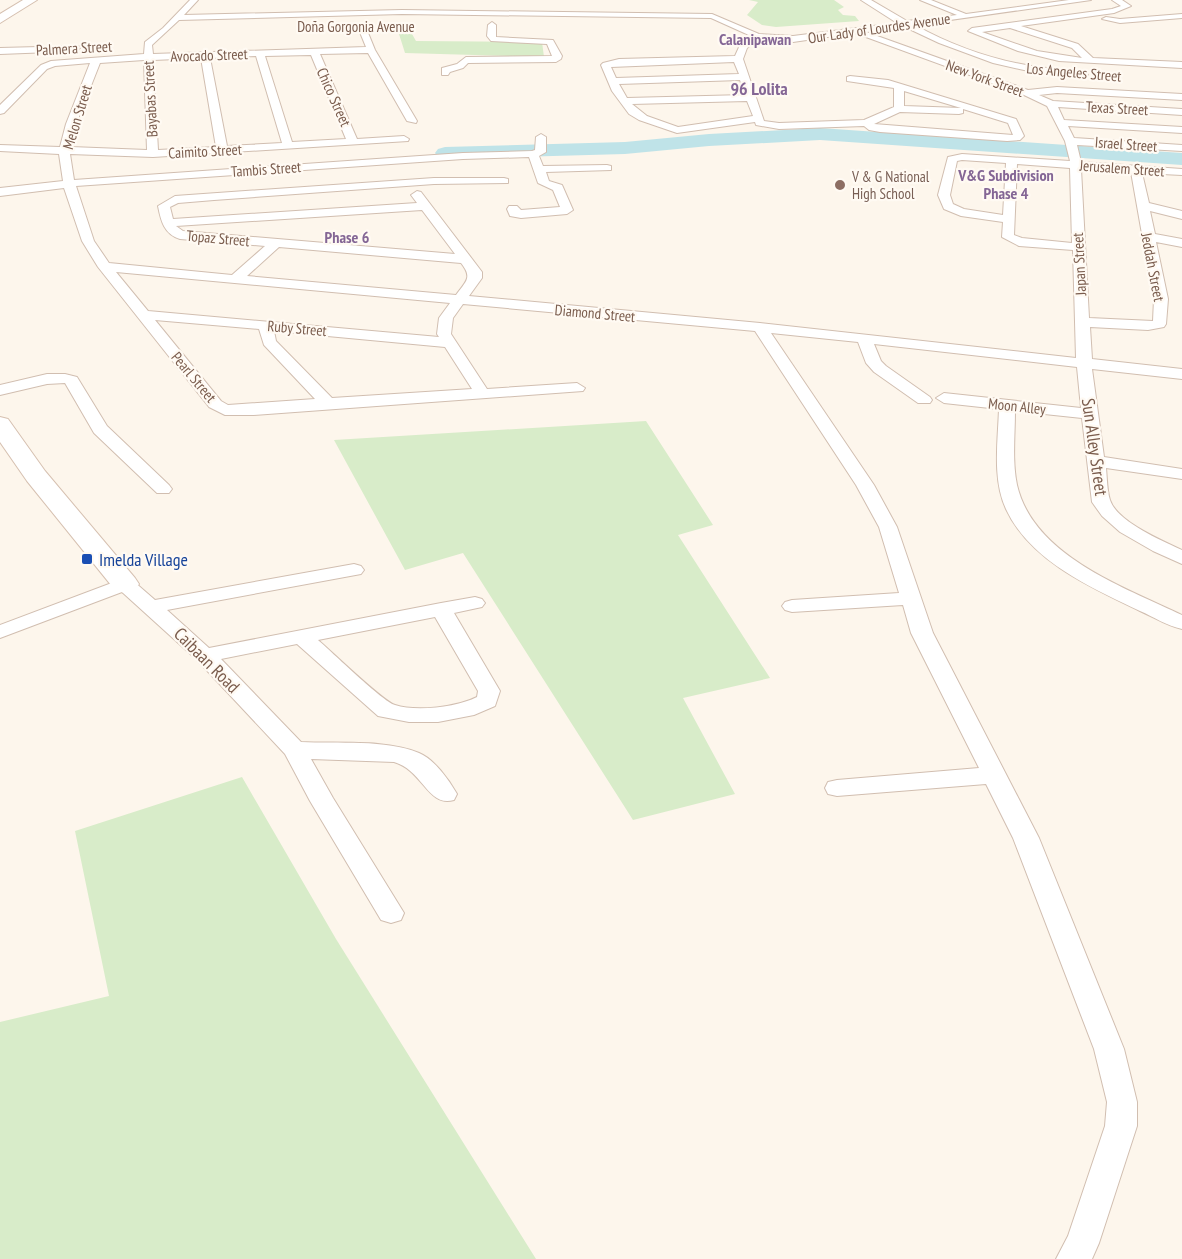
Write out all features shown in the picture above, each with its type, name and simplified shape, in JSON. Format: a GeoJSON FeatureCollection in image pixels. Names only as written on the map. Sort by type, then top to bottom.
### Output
{"type":"FeatureCollection","features":[{"type":"Feature","properties":{"kind":"street"},"geometry":{"type":"LineString","coordinates":[[0,19],[31,0]]}},
{"type":"Feature","properties":{"kind":"street","name":"Los Angeles Street"},"geometry":{"type":"LineString","coordinates":[[865,0],[902,24],[929,37],[1021,68],[1096,76]]}},
{"type":"Feature","properties":{"kind":"street"},"geometry":{"type":"LineString","coordinates":[[924,0],[968,16]]}},
{"type":"Feature","properties":{"kind":"street"},"geometry":{"type":"LineString","coordinates":[[1038,0],[1051,4]]}},
{"type":"Feature","properties":{"kind":"street","name":"Our Lady of Lourdes Avenue"},"geometry":{"type":"LineString","coordinates":[[523,13],[592,10],[618,18],[653,11],[713,12],[758,36],[793,39],[1087,0]]}},
{"type":"Feature","properties":{"kind":"street"},"geometry":{"type":"LineString","coordinates":[[961,33],[1088,15],[1127,6],[1116,0]]}},
{"type":"Feature","properties":{"kind":"street"},"geometry":{"type":"LineString","coordinates":[[519,23],[529,2]]}},
{"type":"Feature","properties":{"kind":"street"},"geometry":{"type":"LineString","coordinates":[[996,3],[1014,9]]}},
{"type":"Feature","properties":{"kind":"street"},"geometry":{"type":"LineString","coordinates":[[148,44],[194,4]]}},
{"type":"Feature","properties":{"kind":"street"},"geometry":{"type":"LineString","coordinates":[[178,18],[402,12],[523,13]]}},
{"type":"Feature","properties":{"kind":"street"},"geometry":{"type":"LineString","coordinates":[[1088,15],[1120,21],[1182,16]]}},
{"type":"Feature","properties":{"kind":"street","name":"Doña Gorgonia Avenue"},"geometry":{"type":"LineString","coordinates":[[349,25],[371,25]]}},
{"type":"Feature","properties":{"kind":"street"},"geometry":{"type":"LineString","coordinates":[[361,25],[364,37],[412,121]]}},
{"type":"Feature","properties":{"kind":"street"},"geometry":{"type":"LineString","coordinates":[[445,74],[445,70],[460,66],[466,60],[556,59],[553,46],[549,41],[494,39],[491,36],[497,25],[481,25]]}},
{"type":"Feature","properties":{"kind":"street"},"geometry":{"type":"LineString","coordinates":[[1010,25],[1075,46],[1091,61]]}},
{"type":"Feature","properties":{"kind":"street"},"geometry":{"type":"LineString","coordinates":[[166,30],[178,29]]}},
{"type":"Feature","properties":{"kind":"street","name":"New York Street"},"geometry":{"type":"LineString","coordinates":[[855,31],[1027,93],[1051,104]]}},
{"type":"Feature","properties":{"kind":"street"},"geometry":{"type":"LineString","coordinates":[[972,31],[1041,55],[1165,68],[1182,65]]}},
{"type":"Feature","properties":{"kind":"street"},"geometry":{"type":"LineString","coordinates":[[929,37],[950,34]]}},
{"type":"Feature","properties":{"kind":"street"},"geometry":{"type":"LineString","coordinates":[[757,119],[743,73],[743,47],[758,36]]}},
{"type":"Feature","properties":{"kind":"street"},"geometry":{"type":"LineString","coordinates":[[353,37],[364,37]]}},
{"type":"Feature","properties":{"kind":"street","name":"Palmera Street"},"geometry":{"type":"LineString","coordinates":[[137,44],[167,43]]}},
{"type":"Feature","properties":{"kind":"street","name":"Bayabas Street"},"geometry":{"type":"LineString","coordinates":[[148,44],[153,154]]}},
{"type":"Feature","properties":{"kind":"street","name":"Palmera Street"},"geometry":{"type":"LineString","coordinates":[[0,51],[92,47]]}},
{"type":"Feature","properties":{"kind":"street","name":"Avocado Street"},"geometry":{"type":"LineString","coordinates":[[0,111],[47,65],[147,57],[371,50]]}},
{"type":"Feature","properties":{"kind":"street","name":"Chico Street"},"geometry":{"type":"LineString","coordinates":[[314,52],[354,142]]}},
{"type":"Feature","properties":{"kind":"street"},"geometry":{"type":"LineString","coordinates":[[260,54],[288,146]]}},
{"type":"Feature","properties":{"kind":"street"},"geometry":{"type":"LineString","coordinates":[[205,56],[222,150]]}},
{"type":"Feature","properties":{"kind":"street","name":"Melon Street"},"geometry":{"type":"LineString","coordinates":[[69,179],[64,152],[71,124],[96,60]]}},
{"type":"Feature","properties":{"kind":"street"},"geometry":{"type":"LineString","coordinates":[[743,73],[609,62],[606,65],[612,81],[633,112],[654,122],[757,119],[768,125],[779,126],[866,123],[899,109],[988,112]]}},
{"type":"Feature","properties":{"kind":"street"},"geometry":{"type":"LineString","coordinates":[[612,81],[743,73]]}},
{"type":"Feature","properties":{"kind":"street"},"geometry":{"type":"LineString","coordinates":[[850,79],[885,82],[988,112],[1012,121],[1018,136],[1016,138],[880,129],[873,128],[866,123]]}},
{"type":"Feature","properties":{"kind":"street"},"geometry":{"type":"LineString","coordinates":[[899,86],[899,109]]}},
{"type":"Feature","properties":{"kind":"street"},"geometry":{"type":"LineString","coordinates":[[1027,93],[1057,90],[1182,97]]}},
{"type":"Feature","properties":{"kind":"street"},"geometry":{"type":"LineString","coordinates":[[624,101],[752,103]]}},
{"type":"Feature","properties":{"kind":"street"},"geometry":{"type":"LineString","coordinates":[[633,112],[752,103]]}},
{"type":"Feature","properties":{"kind":"street"},"geometry":{"type":"LineString","coordinates":[[1051,104],[1062,123],[1073,152]]}},
{"type":"Feature","properties":{"kind":"street","name":"Texas Street"},"geometry":{"type":"LineString","coordinates":[[1051,104],[1182,112]]}},
{"type":"Feature","properties":{"kind":"street"},"geometry":{"type":"LineString","coordinates":[[881,118],[958,122]]}},
{"type":"Feature","properties":{"kind":"street"},"geometry":{"type":"LineString","coordinates":[[980,123],[1014,124]]}},
{"type":"Feature","properties":{"kind":"street"},"geometry":{"type":"LineString","coordinates":[[1062,123],[1182,130]]}},
{"type":"Feature","properties":{"kind":"street"},"geometry":{"type":"LineString","coordinates":[[513,209],[514,213],[521,214],[567,210],[558,188],[544,183],[533,154],[540,152],[541,137]]}},
{"type":"Feature","properties":{"kind":"street","name":"Caimito Street"},"geometry":{"type":"LineString","coordinates":[[3,149],[153,154],[404,139]]}},
{"type":"Feature","properties":{"kind":"street","name":"Israel Street"},"geometry":{"type":"LineString","coordinates":[[1073,152],[1182,147]]}},
{"type":"Feature","properties":{"kind":"street","name":"Jerusalem Street"},"geometry":{"type":"LineString","coordinates":[[1008,219],[961,212],[948,206],[944,195],[951,160],[954,158],[1012,161],[1073,152],[1136,169],[1182,172]]}},
{"type":"Feature","properties":{"kind":"street","name":"Japan Street"},"geometry":{"type":"LineString","coordinates":[[1073,152],[1084,363]]}},
{"type":"Feature","properties":{"kind":"street","name":"Tambis Street"},"geometry":{"type":"LineString","coordinates":[[0,192],[69,179],[473,155],[533,154]]}},
{"type":"Feature","properties":{"kind":"street"},"geometry":{"type":"LineString","coordinates":[[1012,161],[1006,234],[1010,240],[1078,247]]}},
{"type":"Feature","properties":{"kind":"street"},"geometry":{"type":"LineString","coordinates":[[540,169],[607,168]]}},
{"type":"Feature","properties":{"kind":"street","name":"Jeddah Street"},"geometry":{"type":"LineString","coordinates":[[1082,322],[1159,324],[1161,299],[1147,236],[1136,169]]}},
{"type":"Feature","properties":{"kind":"street"},"geometry":{"type":"LineString","coordinates":[[211,172],[214,196]]}},
{"type":"Feature","properties":{"kind":"street","name":"Pearl Street"},"geometry":{"type":"LineString","coordinates":[[69,179],[88,241],[105,267],[215,404],[225,410],[254,410],[328,403],[577,388]]}},
{"type":"Feature","properties":{"kind":"street","name":"Topaz Street"},"geometry":{"type":"LineString","coordinates":[[466,259],[180,235],[174,233],[164,206],[169,201],[214,196],[409,182],[504,181]]}},
{"type":"Feature","properties":{"kind":"street"},"geometry":{"type":"LineString","coordinates":[[409,182],[424,206],[475,272],[475,278],[443,326],[444,334],[483,394]]}},
{"type":"Feature","properties":{"kind":"street"},"geometry":{"type":"LineString","coordinates":[[1142,205],[1182,215]]}},
{"type":"Feature","properties":{"kind":"street"},"geometry":{"type":"LineString","coordinates":[[169,223],[424,206]]}},
{"type":"Feature","properties":{"kind":"street"},"geometry":{"type":"LineString","coordinates":[[1147,236],[1182,243]]}},
{"type":"Feature","properties":{"kind":"street"},"geometry":{"type":"LineString","coordinates":[[235,279],[276,243]]}},
{"type":"Feature","properties":{"kind":"street","name":"Diamond Street"},"geometry":{"type":"LineString","coordinates":[[105,267],[760,327],[1182,374]]}},
{"type":"Feature","properties":{"kind":"street","name":"Ruby Street"},"geometry":{"type":"LineString","coordinates":[[143,315],[450,343]]}},
{"type":"Feature","properties":{"kind":"street"},"geometry":{"type":"LineString","coordinates":[[266,326],[269,342],[328,403]]}},
{"type":"Feature","properties":{"kind":"street"},"geometry":{"type":"LineString","coordinates":[[760,327],[864,485],[888,527],[909,599],[922,633],[1026,838],[1109,1050],[1122,1102],[1121,1126],[1082,1243],[1072,1259]]}},
{"type":"Feature","properties":{"kind":"street"},"geometry":{"type":"LineString","coordinates":[[864,339],[874,363],[924,400]]}},
{"type":"Feature","properties":{"kind":"street","name":"Sun Alley Street"},"geometry":{"type":"LineString","coordinates":[[1084,363],[1101,502],[1110,516],[1182,558]]}},
{"type":"Feature","properties":{"kind":"street"},"geometry":{"type":"LineString","coordinates":[[0,390],[55,378],[66,377],[71,380],[100,429],[163,489]]}},
{"type":"Feature","properties":{"kind":"street","name":"Moon Alley"},"geometry":{"type":"LineString","coordinates":[[944,398],[1089,414]]}},
{"type":"Feature","properties":{"kind":"street"},"geometry":{"type":"LineString","coordinates":[[1007,405],[1008,486],[1018,515],[1031,533],[1062,559],[1182,623]]}},
{"type":"Feature","properties":{"kind":"street","name":"Caibaan Road"},"geometry":{"type":"LineString","coordinates":[[0,424],[36,476],[125,584],[205,655],[295,750],[322,801],[390,913]]}},
{"type":"Feature","properties":{"kind":"street"},"geometry":{"type":"LineString","coordinates":[[1096,461],[1182,474]]}},
{"type":"Feature","properties":{"kind":"street"},"geometry":{"type":"LineString","coordinates":[[152,607],[354,570]]}},
{"type":"Feature","properties":{"kind":"street"},"geometry":{"type":"LineString","coordinates":[[3,626],[125,584]]}},
{"type":"Feature","properties":{"kind":"street"},"geometry":{"type":"LineString","coordinates":[[792,606],[909,599]]}},
{"type":"Feature","properties":{"kind":"street"},"geometry":{"type":"LineString","coordinates":[[205,655],[475,603]]}},
{"type":"Feature","properties":{"kind":"street"},"geometry":{"type":"LineString","coordinates":[[302,637],[386,711],[419,715],[477,707],[487,701],[489,691],[441,609]]}},
{"type":"Feature","properties":{"kind":"street"},"geometry":{"type":"LineString","coordinates":[[295,750],[394,754],[412,759],[423,767],[445,794]]}},
{"type":"Feature","properties":{"kind":"street"},"geometry":{"type":"LineString","coordinates":[[837,788],[994,775]]}},
{"type":"Feature","properties":{"kind":"green space"},"geometry":{"type":"Polygon","coordinates":[[[749,0],[834,0],[844,7],[838,10],[843,15],[855,16],[859,21],[776,27],[762,25],[747,15],[758,2],[749,0]]]}},
{"type":"Feature","properties":{"kind":"green space"},"geometry":{"type":"Polygon","coordinates":[[[399,34],[412,34],[416,41],[542,42],[544,57],[405,53],[399,34]]]}},
{"type":"Feature","properties":{"kind":"green space"},"geometry":{"type":"Polygon","coordinates":[[[646,421],[713,525],[678,535],[770,678],[683,698],[735,794],[633,820],[463,553],[405,570],[334,440],[646,421]]]}},
{"type":"Feature","properties":{"kind":"green space"},"geometry":{"type":"Polygon","coordinates":[[[242,777],[336,939],[536,1259],[0,1259],[0,1022],[109,996],[75,831],[242,777]]]}},
{"type":"Feature","properties":{"kind":"waterway"},"geometry":{"type":"LineString","coordinates":[[445,153],[625,148],[709,140],[820,134],[1182,159]]}},
{"type":"Feature","properties":{"kind":"place","name":"V & G National High School"},"geometry":{"type":"Point","coordinates":[840,185]}},
{"type":"Feature","properties":{"kind":"place","name":"Imelda Village"},"geometry":{"type":"Point","coordinates":[87,559]}},
{"type":"Feature","properties":{"kind":"district","name":"Calanipawan"},"geometry":{"type":"Point","coordinates":[755,39]}},
{"type":"Feature","properties":{"kind":"district","name":"96 Lolita"},"geometry":{"type":"Point","coordinates":[759,88]}},
{"type":"Feature","properties":{"kind":"district","name":"V&G Subdivision Phase 4"},"geometry":{"type":"Point","coordinates":[1006,184]}},
{"type":"Feature","properties":{"kind":"district","name":"Phase 6"},"geometry":{"type":"Point","coordinates":[347,237]}}]}
